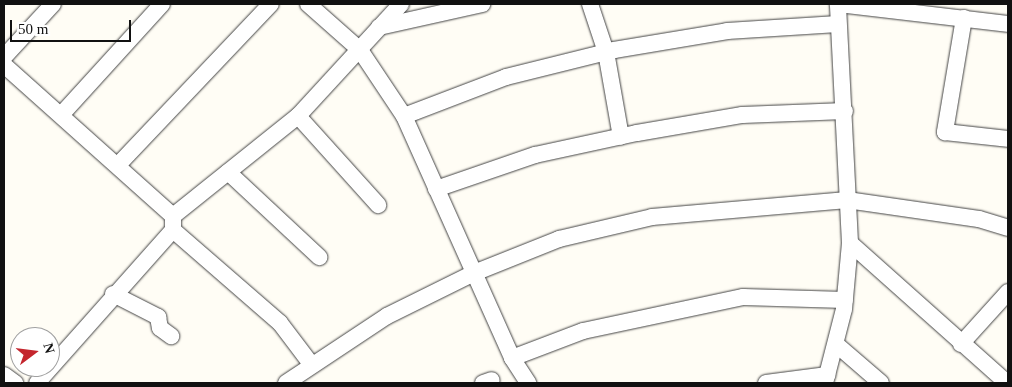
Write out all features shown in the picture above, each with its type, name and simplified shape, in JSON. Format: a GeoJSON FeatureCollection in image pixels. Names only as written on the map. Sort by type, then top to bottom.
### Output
{"type":"FeatureCollection","features":[{"type":"Feature","properties":{"kind":"street"},"geometry":{"type":"LineString","coordinates":[[4,57],[53,4]]}},
{"type":"Feature","properties":{"kind":"street"},"geometry":{"type":"LineString","coordinates":[[61,115],[162,4]]}},
{"type":"Feature","properties":{"kind":"street"},"geometry":{"type":"LineString","coordinates":[[118,165],[271,4]]}},
{"type":"Feature","properties":{"kind":"street"},"geometry":{"type":"LineString","coordinates":[[308,4],[360,50],[404,116],[512,358],[528,383]]}},
{"type":"Feature","properties":{"kind":"street"},"geometry":{"type":"LineString","coordinates":[[37,383],[173,223],[228,172],[298,116],[401,4]]}},
{"type":"Feature","properties":{"kind":"street"},"geometry":{"type":"LineString","coordinates":[[379,28],[482,4]]}},
{"type":"Feature","properties":{"kind":"street"},"geometry":{"type":"LineString","coordinates":[[590,4],[606,52],[621,137]]}},
{"type":"Feature","properties":{"kind":"street"},"geometry":{"type":"LineString","coordinates":[[766,383],[826,379],[837,345],[845,300],[850,243],[845,111],[838,4],[1008,24]]}},
{"type":"Feature","properties":{"kind":"street"},"geometry":{"type":"LineString","coordinates":[[964,18],[946,132],[1008,139]]}},
{"type":"Feature","properties":{"kind":"street"},"geometry":{"type":"LineString","coordinates":[[404,116],[506,77],[606,52],[727,31],[838,24]]}},
{"type":"Feature","properties":{"kind":"street"},"geometry":{"type":"LineString","coordinates":[[4,65],[118,165],[173,223],[280,323],[311,364]]}},
{"type":"Feature","properties":{"kind":"street"},"geometry":{"type":"LineString","coordinates":[[436,189],[535,155],[621,137],[742,115],[845,111]]}},
{"type":"Feature","properties":{"kind":"street"},"geometry":{"type":"LineString","coordinates":[[298,116],[378,205]]}},
{"type":"Feature","properties":{"kind":"street"},"geometry":{"type":"LineString","coordinates":[[228,172],[319,257]]}},
{"type":"Feature","properties":{"kind":"street"},"geometry":{"type":"LineString","coordinates":[[286,383],[311,364],[387,316],[474,273],[559,240],[652,217],[847,200],[979,219],[1008,228]]}},
{"type":"Feature","properties":{"kind":"street"},"geometry":{"type":"LineString","coordinates":[[850,243],[961,344],[1007,383]]}},
{"type":"Feature","properties":{"kind":"street"},"geometry":{"type":"LineString","coordinates":[[961,344],[1008,292]]}},
{"type":"Feature","properties":{"kind":"street"},"geometry":{"type":"LineString","coordinates":[[113,294],[158,317],[160,328],[171,336]]}},
{"type":"Feature","properties":{"kind":"street"},"geometry":{"type":"LineString","coordinates":[[512,358],[583,331],[743,297],[845,300]]}},
{"type":"Feature","properties":{"kind":"street"},"geometry":{"type":"LineString","coordinates":[[837,345],[881,383]]}},
{"type":"Feature","properties":{"kind":"street"},"geometry":{"type":"LineString","coordinates":[[4,375],[15,383]]}}]}
